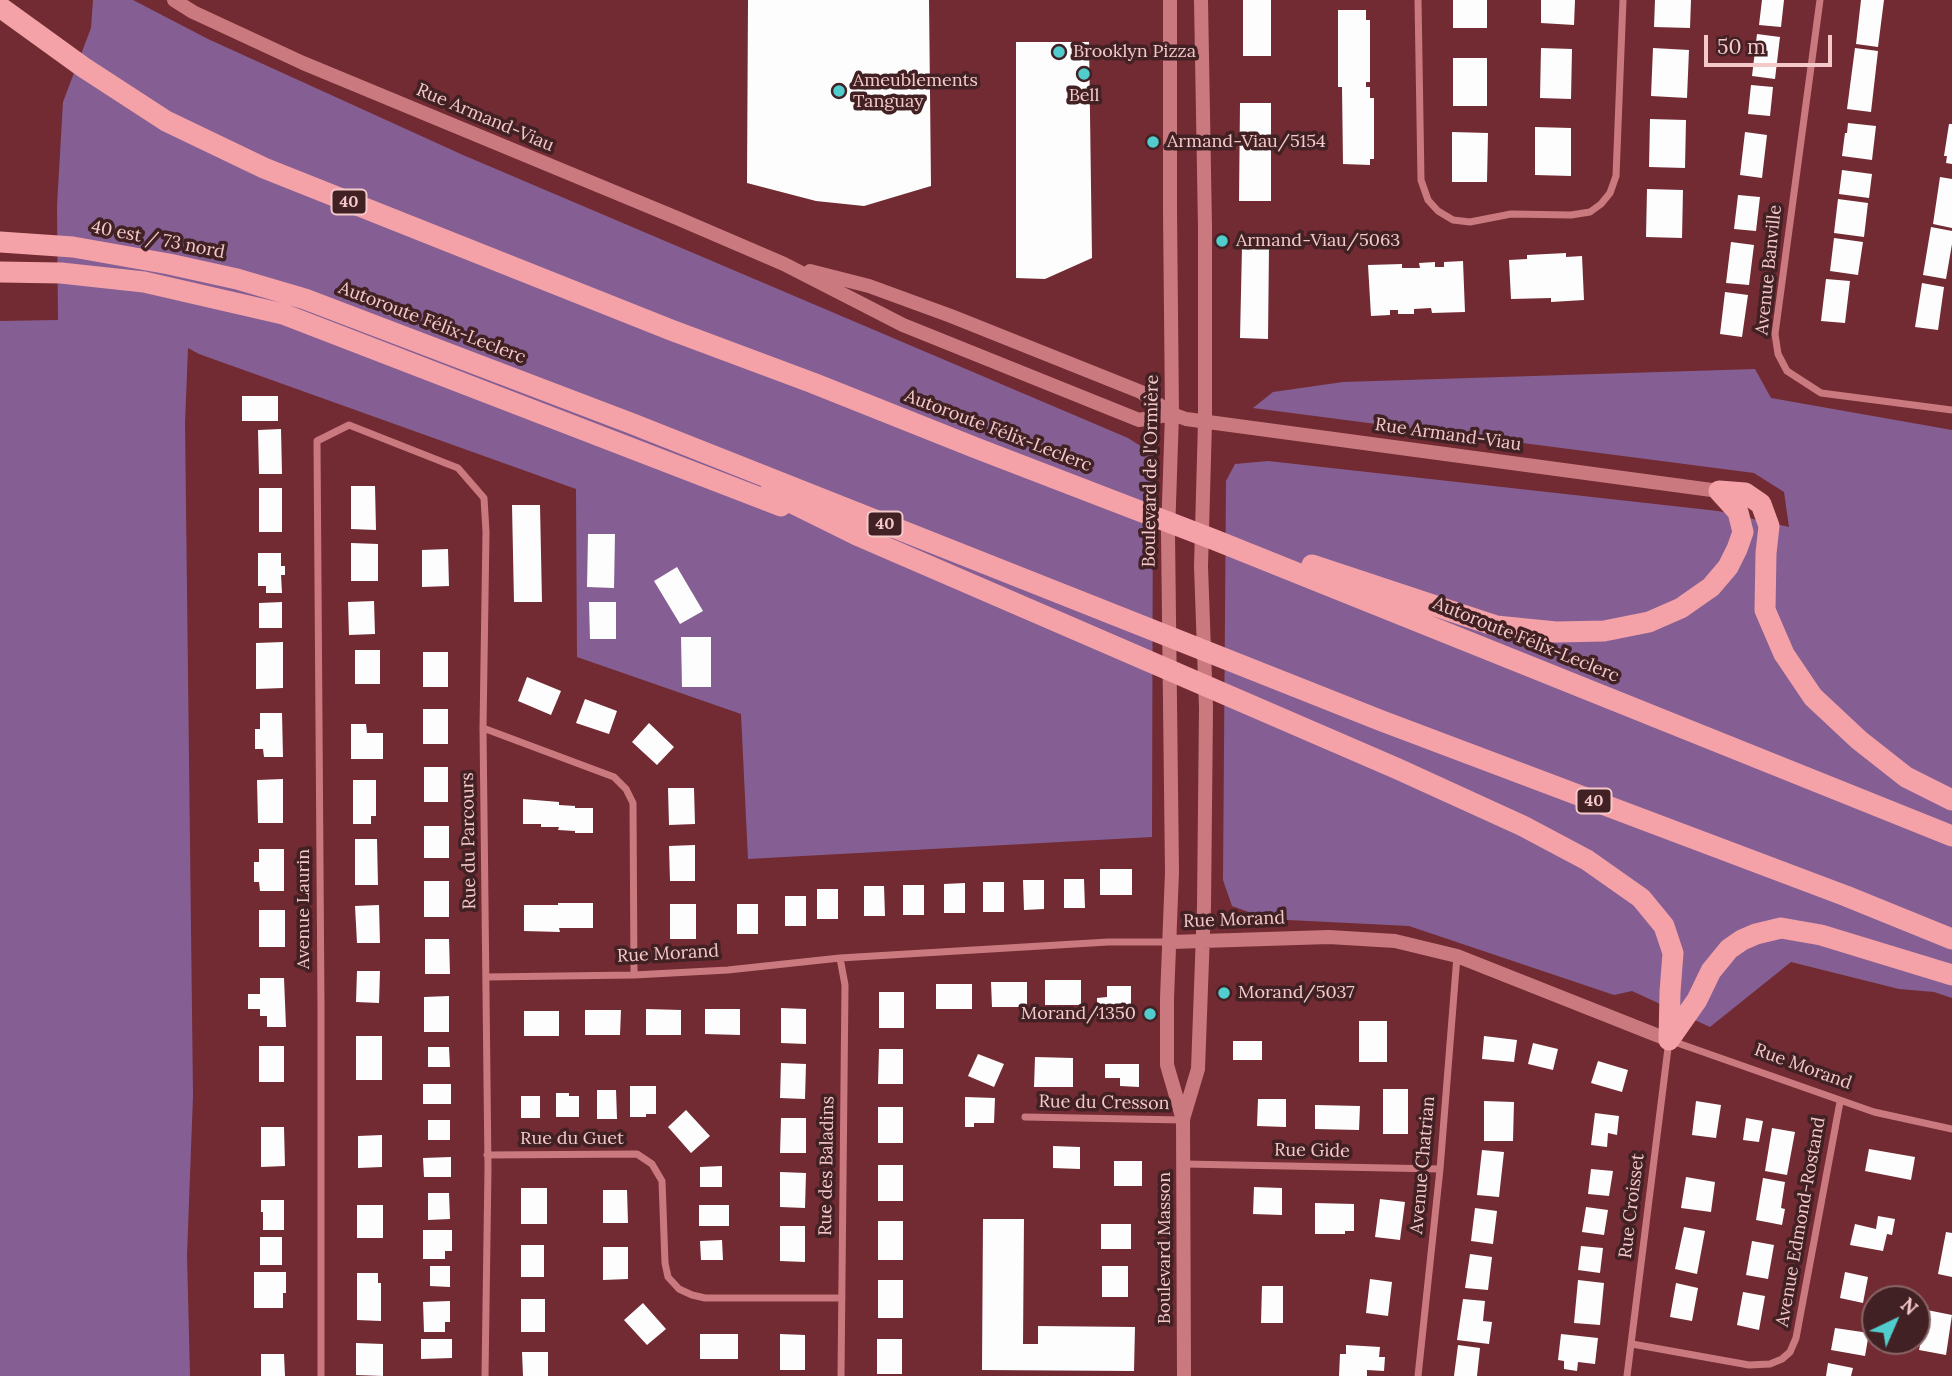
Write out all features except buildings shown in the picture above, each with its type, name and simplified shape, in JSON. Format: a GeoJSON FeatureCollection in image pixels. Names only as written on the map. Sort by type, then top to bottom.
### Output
{"type":"FeatureCollection","features":[{"type":"Feature","properties":{"kind":"highway"},"geometry":{"type":"LineString","coordinates":[[9,0],[44,40]]}},
{"type":"Feature","properties":{"kind":"highway","name":"40"},"geometry":{"type":"LineString","coordinates":[[0,8],[44,40]]}},
{"type":"Feature","properties":{"kind":"highway","name":"Autoroute Félix-Leclerc"},"geometry":{"type":"LineString","coordinates":[[44,40],[166,121],[264,168],[671,330],[1215,540],[1952,835]]}},
{"type":"Feature","properties":{"kind":"highway","name":"40 est / 73 nord"},"geometry":{"type":"LineString","coordinates":[[0,242],[73,247],[169,264],[237,279],[304,299]]}},
{"type":"Feature","properties":{"kind":"highway"},"geometry":{"type":"LineString","coordinates":[[0,259],[119,267],[250,293],[304,299]]}},
{"type":"Feature","properties":{"kind":"highway"},"geometry":{"type":"LineString","coordinates":[[0,272],[61,273],[144,282],[284,314],[858,535],[1398,769],[1523,826],[1587,860],[1641,898],[1664,926],[1673,953],[1669,1040]]}},
{"type":"Feature","properties":{"kind":"highway","name":"Autoroute Félix-Leclerc"},"geometry":{"type":"LineString","coordinates":[[304,299],[633,424],[1382,722],[1846,896],[1952,939]]}},
{"type":"Feature","properties":{"kind":"highway"},"geometry":{"type":"LineString","coordinates":[[633,424],[858,535]]}},
{"type":"Feature","properties":{"kind":"highway"},"geometry":{"type":"LineString","coordinates":[[1215,540],[1258,547],[1496,626],[1556,632],[1604,631],[1649,622],[1681,608],[1711,587],[1728,567],[1743,532],[1738,512],[1719,491]]}},
{"type":"Feature","properties":{"kind":"highway"},"geometry":{"type":"LineString","coordinates":[[1719,491],[1745,493],[1762,504],[1769,526],[1765,610],[1784,654],[1813,697],[1859,740],[1906,777],[1952,800]]}},
{"type":"Feature","properties":{"kind":"highway"},"geometry":{"type":"LineString","coordinates":[[1669,1040],[1696,1000],[1711,971],[1729,949],[1756,934],[1782,928],[1821,935],[1952,975]]}},
{"type":"Feature","properties":{"kind":"street","name":"Rue Armand-Viau"},"geometry":{"type":"LineString","coordinates":[[174,0],[193,12],[315,68],[784,264],[903,326],[1139,420],[1172,414]]}},
{"type":"Feature","properties":{"kind":"street","name":"Boulevard de l'Ormière"},"geometry":{"type":"LineString","coordinates":[[1170,0],[1172,414],[1168,533],[1171,942]]}},
{"type":"Feature","properties":{"kind":"street"},"geometry":{"type":"LineString","coordinates":[[1201,0],[1205,227],[1205,422],[1201,566],[1206,708],[1203,941]]}},
{"type":"Feature","properties":{"kind":"street"},"geometry":{"type":"LineString","coordinates":[[1418,0],[1421,180],[1428,200],[1438,211],[1453,220],[1470,222],[1511,214],[1571,215],[1590,212],[1610,193],[1616,176],[1623,0]]}},
{"type":"Feature","properties":{"kind":"street","name":"Avenue Banville"},"geometry":{"type":"LineString","coordinates":[[1820,0],[1775,334],[1778,354],[1787,371],[1821,393],[1952,411]]}},
{"type":"Feature","properties":{"kind":"street","name":"Rue Armand-Viau"},"geometry":{"type":"LineString","coordinates":[[784,264],[869,286],[951,316],[1141,392],[1172,414],[1205,422],[1719,491]]}},
{"type":"Feature","properties":{"kind":"street","name":"Rue du Parcours"},"geometry":{"type":"LineString","coordinates":[[317,441],[349,425],[458,468],[484,498],[487,1155],[485,1376]]}},
{"type":"Feature","properties":{"kind":"street","name":"Avenue Laurin"},"geometry":{"type":"LineString","coordinates":[[317,441],[321,1376]]}},
{"type":"Feature","properties":{"kind":"street"},"geometry":{"type":"LineString","coordinates":[[483,728],[614,777],[626,789],[634,803],[634,975]]}},
{"type":"Feature","properties":{"kind":"street","name":"Rue Morand"},"geometry":{"type":"LineString","coordinates":[[486,976],[634,975],[728,970],[840,958],[1108,943],[1316,937],[1395,941],[1457,956],[1669,1040],[1840,1102],[1952,1129]]}},
{"type":"Feature","properties":{"kind":"street","name":"Boulevard Masson"},"geometry":{"type":"LineString","coordinates":[[1183,1120],[1198,1069],[1203,941]]}},
{"type":"Feature","properties":{"kind":"street","name":"Boulevard Masson"},"geometry":{"type":"LineString","coordinates":[[1171,942],[1167,998],[1167,1065],[1183,1120],[1184,1376]]}},
{"type":"Feature","properties":{"kind":"street","name":"Avenue Chatrian"},"geometry":{"type":"LineString","coordinates":[[1418,1376],[1440,1169],[1457,956]]}},
{"type":"Feature","properties":{"kind":"street","name":"Rue des Baladins"},"geometry":{"type":"LineString","coordinates":[[840,958],[845,985],[841,1376]]}},
{"type":"Feature","properties":{"kind":"street","name":"Rue Croisset"},"geometry":{"type":"LineString","coordinates":[[1627,1376],[1669,1040]]}},
{"type":"Feature","properties":{"kind":"street","name":"Avenue Edmond-Rostand"},"geometry":{"type":"LineString","coordinates":[[1632,1344],[1749,1365],[1770,1364],[1790,1352],[1797,1338],[1840,1102]]}},
{"type":"Feature","properties":{"kind":"street","name":"Rue du Cresson"},"geometry":{"type":"LineString","coordinates":[[1025,1117],[1183,1120]]}},
{"type":"Feature","properties":{"kind":"street","name":"Rue du Guet"},"geometry":{"type":"LineString","coordinates":[[487,1155],[637,1154],[652,1164],[662,1181],[668,1277],[679,1289],[691,1296],[705,1298],[842,1298]]}},
{"type":"Feature","properties":{"kind":"street","name":"Rue Gide"},"geometry":{"type":"LineString","coordinates":[[1184,1164],[1440,1169]]}},
{"type":"Feature","properties":{"kind":"shaded area"},"geometry":{"type":"Polygon","coordinates":[[[93,0],[133,0],[208,39],[463,155],[1128,438],[1153,454],[1152,837],[748,859],[741,714],[577,657],[576,489],[188,348],[185,423],[193,1096],[187,1255],[190,1376],[0,1376],[0,321],[58,320],[57,206],[63,102],[91,28],[93,0]]]}},
{"type":"Feature","properties":{"kind":"shaded area"},"geometry":{"type":"Polygon","coordinates":[[[1755,369],[1771,398],[1952,430],[1952,998],[1934,992],[1899,989],[1791,962],[1710,1027],[1632,991],[1614,995],[1409,926],[1268,919],[1232,906],[1223,880],[1226,481],[1235,464],[1268,461],[1718,511],[1789,527],[1784,492],[1754,473],[1253,408],[1273,392],[1343,382],[1755,369]]]}},
{"type":"Feature","properties":{"kind":"place","name":"Brooklyn Pizza"},"geometry":{"type":"Point","coordinates":[1059,52]}},
{"type":"Feature","properties":{"kind":"place","name":"Bell"},"geometry":{"type":"Point","coordinates":[1084,74]}},
{"type":"Feature","properties":{"kind":"place","name":"Ameublements Tanguay"},"geometry":{"type":"Point","coordinates":[839,91]}},
{"type":"Feature","properties":{"kind":"place","name":"Armand-Viau/5154"},"geometry":{"type":"Point","coordinates":[1153,142]}},
{"type":"Feature","properties":{"kind":"place","name":"Armand-Viau/5063"},"geometry":{"type":"Point","coordinates":[1222,241]}},
{"type":"Feature","properties":{"kind":"place","name":"Morand/5037"},"geometry":{"type":"Point","coordinates":[1224,993]}},
{"type":"Feature","properties":{"kind":"place","name":"Morand/1350"},"geometry":{"type":"Point","coordinates":[1150,1014]}}]}
